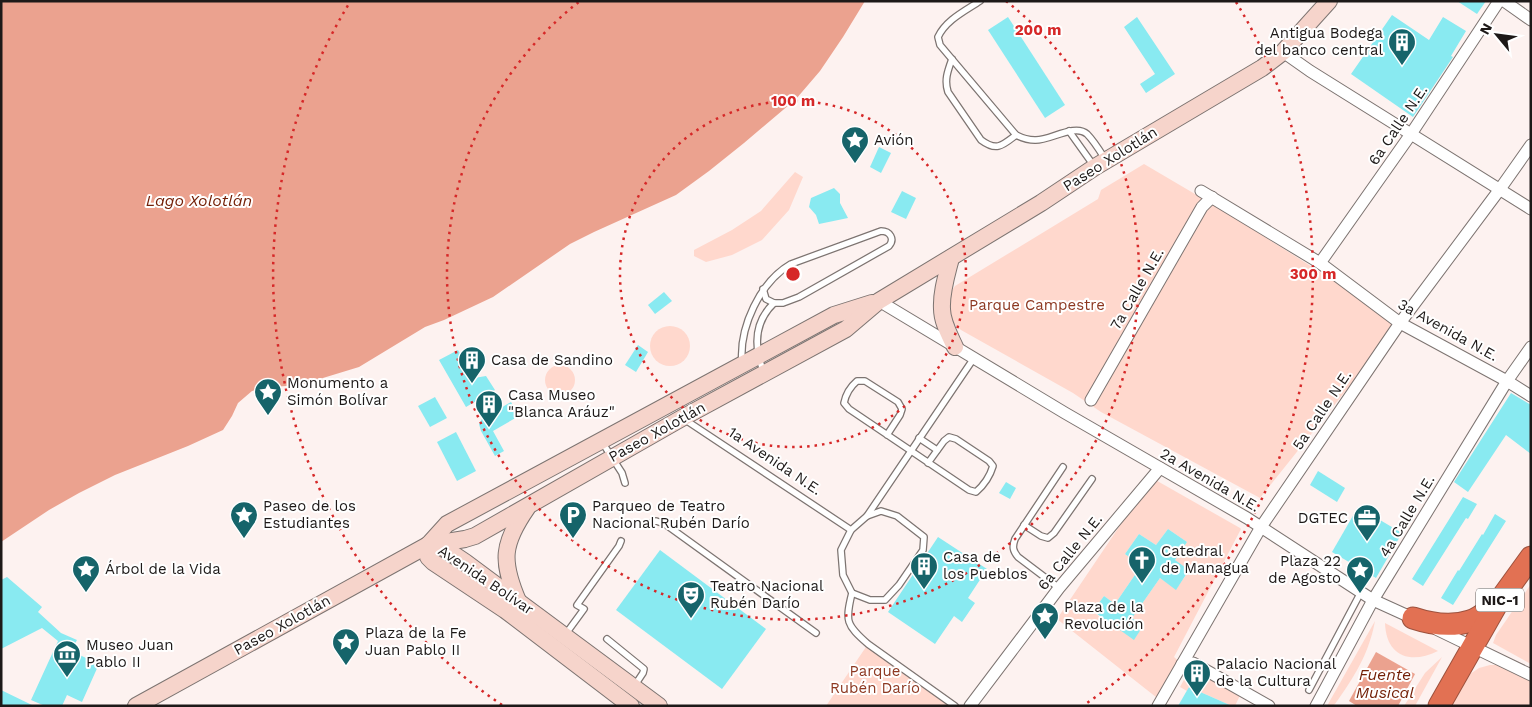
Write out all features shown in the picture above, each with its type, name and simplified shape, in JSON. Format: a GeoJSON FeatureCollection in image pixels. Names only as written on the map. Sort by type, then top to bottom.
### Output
{"type":"FeatureCollection","features":[{"type":"Feature","properties":{"kind":"highway","name":"NIC-1"},"geometry":{"type":"LineString","coordinates":[[1439,706],[1497,604],[1531,557]]}},
{"type":"Feature","properties":{"kind":"highway"},"geometry":{"type":"LineString","coordinates":[[1414,618],[1426,622],[1457,624],[1470,621],[1497,604]]}},
{"type":"Feature","properties":{"kind":"street","name":"Paseo Xolotlán"},"geometry":{"type":"LineString","coordinates":[[428,545],[465,540],[475,536],[682,418],[846,330],[878,301],[1041,203],[1100,164],[1262,68],[1283,52],[1329,1]]}},
{"type":"Feature","properties":{"kind":"street","name":"6a Calle N.E."},"geometry":{"type":"LineString","coordinates":[[1320,263],[1411,134],[1499,1]]}},
{"type":"Feature","properties":{"kind":"street"},"geometry":{"type":"LineString","coordinates":[[1504,1],[1531,20]]}},
{"type":"Feature","properties":{"kind":"street"},"geometry":{"type":"LineString","coordinates":[[1283,52],[1310,71],[1531,209]]}},
{"type":"Feature","properties":{"kind":"street","name":"5a Calle N.E."},"geometry":{"type":"LineString","coordinates":[[1158,706],[1261,527],[1400,323],[1500,189],[1531,144]]}},
{"type":"Feature","properties":{"kind":"street","name":"3a Avenida N.E."},"geometry":{"type":"LineString","coordinates":[[1201,191],[1320,263],[1400,323],[1531,396]]}},
{"type":"Feature","properties":{"kind":"street","name":"7a Calle N.E."},"geometry":{"type":"LineString","coordinates":[[1091,400],[1202,207],[1212,197]]}},
{"type":"Feature","properties":{"kind":"street"},"geometry":{"type":"LineString","coordinates":[[951,258],[942,296],[942,311],[945,324],[956,347]]}},
{"type":"Feature","properties":{"kind":"street","name":"Paseo Xolotlán"},"geometry":{"type":"LineString","coordinates":[[136,706],[428,545],[447,524],[834,315],[878,301]]}},
{"type":"Feature","properties":{"kind":"street","name":"2a Avenida N.E."},"geometry":{"type":"LineString","coordinates":[[878,301],[1261,527],[1373,600],[1531,675]]}},
{"type":"Feature","properties":{"kind":"street","name":"4a Calle N.E."},"geometry":{"type":"LineString","coordinates":[[1316,706],[1373,600],[1507,381],[1531,347]]}},
{"type":"Feature","properties":{"kind":"street","name":"6a Calle N.E."},"geometry":{"type":"LineString","coordinates":[[970,706],[1060,588],[1160,468]]}},
{"type":"Feature","properties":{"kind":"street"},"geometry":{"type":"LineString","coordinates":[[518,601],[509,576],[506,560],[507,550],[513,529],[529,505]]}},
{"type":"Feature","properties":{"kind":"street","name":"Avenida Bolívar"},"geometry":{"type":"LineString","coordinates":[[631,706],[505,610],[433,562],[428,557],[428,545],[440,546],[465,562],[659,706]]}},
{"type":"Feature","properties":{"kind":"street"},"geometry":{"type":"LineString","coordinates":[[393,564],[414,557],[425,558],[433,562]]}},
{"type":"Feature","properties":{"kind":"street"},"geometry":{"type":"LineString","coordinates":[[1182,664],[1193,663],[1269,706]]}},
{"type":"Feature","properties":{"kind":"lane"},"geometry":{"type":"LineString","coordinates":[[980,1],[941,30],[938,37],[940,45],[1016,134],[1025,139],[1036,141],[1069,131],[1080,130],[1087,134],[1100,164]]}},
{"type":"Feature","properties":{"kind":"lane"},"geometry":{"type":"LineString","coordinates":[[952,59],[945,84],[948,92],[981,140],[996,147],[1003,145],[1016,134]]}},
{"type":"Feature","properties":{"kind":"lane"},"geometry":{"type":"LineString","coordinates":[[1069,131],[1100,164]]}},
{"type":"Feature","properties":{"kind":"lane"},"geometry":{"type":"LineString","coordinates":[[747,382],[742,365],[743,340],[753,308],[763,289],[781,269],[881,231],[886,231],[892,238],[892,243],[889,246],[783,303],[774,303],[766,299],[763,289]]}},
{"type":"Feature","properties":{"kind":"lane"},"geometry":{"type":"LineString","coordinates":[[764,373],[758,357],[757,342],[760,324],[768,309],[774,303]]}},
{"type":"Feature","properties":{"kind":"lane"},"geometry":{"type":"LineString","coordinates":[[955,706],[868,644],[849,624],[848,613],[852,593],[843,575],[841,550],[851,530],[867,516],[974,358]]}},
{"type":"Feature","properties":{"kind":"lane"},"geometry":{"type":"LineString","coordinates":[[887,435],[902,409],[898,402],[865,382],[858,381],[851,386],[845,395],[844,403],[849,409],[910,451],[928,463],[969,490],[976,492],[991,472],[993,466],[990,461],[956,439],[949,437],[928,463]]}},
{"type":"Feature","properties":{"kind":"lane","name":"1a Avenida N.E."},"geometry":{"type":"LineString","coordinates":[[682,418],[851,530]]}},
{"type":"Feature","properties":{"kind":"lane"},"geometry":{"type":"LineString","coordinates":[[919,438],[937,450]]}},
{"type":"Feature","properties":{"kind":"lane"},"geometry":{"type":"LineString","coordinates":[[602,441],[622,473],[625,483]]}},
{"type":"Feature","properties":{"kind":"lane"},"geometry":{"type":"LineString","coordinates":[[1060,588],[1018,557],[1014,552],[1013,546],[1015,539],[1063,467]]}},
{"type":"Feature","properties":{"kind":"lane"},"geometry":{"type":"LineString","coordinates":[[1024,525],[1041,536],[1048,538],[1054,533],[1092,479]]}},
{"type":"Feature","properties":{"kind":"lane"},"geometry":{"type":"LineString","coordinates":[[852,593],[870,600],[885,600],[899,585],[923,550],[924,537],[897,516],[881,511],[867,516]]}},
{"type":"Feature","properties":{"kind":"lane"},"geometry":{"type":"LineString","coordinates":[[646,525],[656,521],[665,524],[816,633]]}},
{"type":"Feature","properties":{"kind":"lane"},"geometry":{"type":"LineString","coordinates":[[565,635],[584,609],[577,604],[621,541]]}},
{"type":"Feature","properties":{"kind":"lane"},"geometry":{"type":"LineString","coordinates":[[1308,690],[1361,592]]}},
{"type":"Feature","properties":{"kind":"lane"},"geometry":{"type":"LineString","coordinates":[[607,639],[644,669],[634,687]]}},
{"type":"Feature","properties":{"kind":"green space","name":"Parque Campestre"},"geometry":{"type":"Polygon","coordinates":[[[1144,164],[1229,214],[1400,323],[1260,498],[1101,412],[1073,393],[961,330],[950,320],[948,296],[955,286],[1098,199],[1101,190],[1144,164]]]}},
{"type":"Feature","properties":{"kind":"green space"},"geometry":{"type":"Polygon","coordinates":[[[795,172],[803,177],[789,210],[762,240],[732,255],[706,262],[694,256],[694,250],[732,230],[761,211],[795,172]]]}},
{"type":"Feature","properties":{"kind":"green space"},"geometry":{"type":"Polygon","coordinates":[[[670,326],[684,332],[690,346],[684,360],[670,366],[656,360],[650,346],[656,332],[670,326]]]}},
{"type":"Feature","properties":{"kind":"green space"},"geometry":{"type":"Polygon","coordinates":[[[560,365],[571,369],[575,380],[571,391],[560,395],[549,391],[545,380],[549,369],[560,365]]]}},
{"type":"Feature","properties":{"kind":"green space"},"geometry":{"type":"Polygon","coordinates":[[[1152,478],[1241,529],[1174,657],[1182,664],[1161,701],[1057,619],[1152,478]],[[1168,529],[1156,545],[1139,534],[1125,554],[1141,566],[1115,604],[1104,596],[1093,612],[1134,639],[1143,626],[1132,618],[1160,578],[1176,589],[1189,571],[1175,560],[1187,542],[1168,529]]]}},
{"type":"Feature","properties":{"kind":"green space"},"geometry":{"type":"Polygon","coordinates":[[[1531,584],[1531,664],[1493,643],[1496,635],[1531,584]]]}},
{"type":"Feature","properties":{"kind":"green space"},"geometry":{"type":"Polygon","coordinates":[[[1375,621],[1365,655],[1354,675],[1335,704],[1327,706],[1375,621]]]}},
{"type":"Feature","properties":{"kind":"green space"},"geometry":{"type":"Polygon","coordinates":[[[1385,623],[1438,651],[1418,657],[1401,655],[1390,643],[1386,634],[1385,623]]]}},
{"type":"Feature","properties":{"kind":"green space","name":"Parque Rubén Darío"},"geometry":{"type":"Polygon","coordinates":[[[868,644],[955,706],[826,706],[868,644]]]}},
{"type":"Feature","properties":{"kind":"green space"},"geometry":{"type":"Polygon","coordinates":[[[1442,657],[1415,706],[1404,706],[1425,673],[1442,657]]]}},
{"type":"Feature","properties":{"kind":"green space"},"geometry":{"type":"Polygon","coordinates":[[[1193,663],[1242,691],[1235,706],[1189,687],[1187,691],[1180,687],[1193,663]]]}},
{"type":"Feature","properties":{"kind":"green space"},"geometry":{"type":"Polygon","coordinates":[[[1490,665],[1502,665],[1531,678],[1531,706],[1451,706],[1467,676],[1479,668],[1490,665]]]}},
{"type":"Feature","properties":{"kind":"water","name":"Lago Xolotlán"},"geometry":{"type":"Polygon","coordinates":[[[1,1],[865,1],[820,71],[796,99],[709,171],[676,195],[570,244],[493,297],[425,327],[359,367],[300,385],[252,391],[238,403],[223,430],[115,475],[79,493],[49,510],[1,542],[1,1]]]}},
{"type":"Feature","properties":{"kind":"water","name":"Fuente Musical"},"geometry":{"type":"Polygon","coordinates":[[[1376,652],[1415,674],[1398,706],[1357,706],[1349,701],[1376,652]]]}},
{"type":"Feature","properties":{"kind":"building"},"geometry":{"type":"Polygon","coordinates":[[[1457,1],[1486,1],[1477,14],[1457,1]]]}},
{"type":"Feature","properties":{"kind":"building","name":"Antigua Bodega del banco central"},"geometry":{"type":"Polygon","coordinates":[[[1392,15],[1429,40],[1443,17],[1466,31],[1451,56],[1453,57],[1413,117],[1351,74],[1392,15]]]}},
{"type":"Feature","properties":{"kind":"building"},"geometry":{"type":"Polygon","coordinates":[[[1008,17],[1065,105],[1045,118],[988,30],[1008,17]]]}},
{"type":"Feature","properties":{"kind":"building"},"geometry":{"type":"Polygon","coordinates":[[[1137,17],[1175,74],[1146,93],[1140,84],[1155,74],[1124,27],[1137,17]]]}},
{"type":"Feature","properties":{"kind":"building"},"geometry":{"type":"Polygon","coordinates":[[[879,147],[891,153],[881,173],[870,167],[879,147]]]}},
{"type":"Feature","properties":{"kind":"building"},"geometry":{"type":"Polygon","coordinates":[[[834,188],[840,194],[840,203],[848,218],[819,224],[816,215],[809,207],[811,198],[834,188]]]}},
{"type":"Feature","properties":{"kind":"building"},"geometry":{"type":"Polygon","coordinates":[[[902,191],[916,198],[906,219],[891,212],[902,191]]]}},
{"type":"Feature","properties":{"kind":"building"},"geometry":{"type":"Polygon","coordinates":[[[664,292],[672,301],[655,314],[648,305],[664,292]]]}},
{"type":"Feature","properties":{"kind":"building"},"geometry":{"type":"Polygon","coordinates":[[[638,345],[648,352],[636,372],[625,365],[638,345]]]}},
{"type":"Feature","properties":{"kind":"building","name":"Casa de Sandino"},"geometry":{"type":"Polygon","coordinates":[[[458,350],[474,378],[486,376],[495,390],[466,407],[439,360],[458,350]]]}},
{"type":"Feature","properties":{"kind":"building"},"geometry":{"type":"Polygon","coordinates":[[[1511,393],[1531,405],[1531,454],[1506,435],[1468,492],[1454,482],[1511,393]]]}},
{"type":"Feature","properties":{"kind":"building"},"geometry":{"type":"Polygon","coordinates":[[[435,397],[447,418],[430,427],[418,406],[435,397]]]}},
{"type":"Feature","properties":{"kind":"building","name":"Casa Museo \"Blanca Aráuz\""},"geometry":{"type":"Polygon","coordinates":[[[511,402],[519,416],[493,431],[504,451],[495,456],[479,424],[482,419],[511,402]]]}},
{"type":"Feature","properties":{"kind":"building"},"geometry":{"type":"Polygon","coordinates":[[[456,432],[476,471],[457,481],[437,442],[456,432]]]}},
{"type":"Feature","properties":{"kind":"building"},"geometry":{"type":"Polygon","coordinates":[[[1318,471],[1345,488],[1337,502],[1310,485],[1318,471]]]}},
{"type":"Feature","properties":{"kind":"building"},"geometry":{"type":"Polygon","coordinates":[[[1006,482],[1016,488],[1010,499],[999,493],[1006,482]]]}},
{"type":"Feature","properties":{"kind":"building"},"geometry":{"type":"Polygon","coordinates":[[[1463,497],[1477,504],[1423,586],[1412,579],[1463,497]]]}},
{"type":"Feature","properties":{"kind":"building","name":"DGTEC"},"geometry":{"type":"Polygon","coordinates":[[[1358,507],[1402,533],[1376,578],[1332,552],[1358,507]]]}},
{"type":"Feature","properties":{"kind":"building"},"geometry":{"type":"Polygon","coordinates":[[[1495,514],[1506,521],[1453,605],[1441,598],[1495,514]]]}},
{"type":"Feature","properties":{"kind":"building","name":"Catedral de Managua"},"geometry":{"type":"Polygon","coordinates":[[[1168,529],[1187,542],[1175,560],[1189,570],[1176,590],[1160,578],[1132,618],[1143,626],[1134,640],[1093,611],[1104,596],[1115,604],[1141,566],[1125,554],[1139,534],[1156,545],[1168,529]]]}},
{"type":"Feature","properties":{"kind":"building","name":"Casa de los Pueblos"},"geometry":{"type":"Polygon","coordinates":[[[938,537],[987,569],[968,598],[975,603],[962,622],[954,616],[935,644],[888,612],[938,537]]]}},
{"type":"Feature","properties":{"kind":"building","name":"Teatro Nacional Rubén Darío"},"geometry":{"type":"Polygon","coordinates":[[[660,550],[766,629],[722,689],[616,610],[660,550]]]}},
{"type":"Feature","properties":{"kind":"building"},"geometry":{"type":"Polygon","coordinates":[[[7,577],[42,607],[38,612],[61,633],[77,640],[71,651],[99,664],[82,702],[67,695],[62,706],[45,706],[31,700],[58,641],[42,628],[1,649],[1,580],[7,577]]]}},
{"type":"Feature","properties":{"kind":"building","name":"Palacio Nacional de la Cultura"},"geometry":{"type":"Polygon","coordinates":[[[1189,687],[1232,706],[1178,706],[1189,687]]]}},
{"type":"Feature","properties":{"kind":"building"},"geometry":{"type":"Polygon","coordinates":[[[1,690],[34,706],[1,706],[1,690]]]}},
{"type":"Feature","properties":{"kind":"place","name":"Antigua Bodega del banco central"},"geometry":{"type":"Point","coordinates":[1402,66]}},
{"type":"Feature","properties":{"kind":"place","name":"Avión"},"geometry":{"type":"Point","coordinates":[855,164]}},
{"type":"Feature","properties":{"kind":"place","name":"Casa de Sandino"},"geometry":{"type":"Point","coordinates":[472,384]}},
{"type":"Feature","properties":{"kind":"place","name":"Monumento a Simón Bolívar"},"geometry":{"type":"Point","coordinates":[268,416]}},
{"type":"Feature","properties":{"kind":"place","name":"Casa Museo \"Blanca Aráuz\""},"geometry":{"type":"Point","coordinates":[489,428]}},
{"type":"Feature","properties":{"kind":"place","name":"Paseo de los Estudiantes"},"geometry":{"type":"Point","coordinates":[244,539]}},
{"type":"Feature","properties":{"kind":"place","name":"Parqueo de Teatro Nacional Rubén Darío"},"geometry":{"type":"Point","coordinates":[573,539]}},
{"type":"Feature","properties":{"kind":"place","name":"DGTEC"},"geometry":{"type":"Point","coordinates":[1367,542]}},
{"type":"Feature","properties":{"kind":"place","name":"Catedral de Managua"},"geometry":{"type":"Point","coordinates":[1142,584]}},
{"type":"Feature","properties":{"kind":"place","name":"Casa de los Pueblos"},"geometry":{"type":"Point","coordinates":[924,590]}},
{"type":"Feature","properties":{"kind":"place","name":"Árbol de la Vida"},"geometry":{"type":"Point","coordinates":[86,593]}},
{"type":"Feature","properties":{"kind":"place","name":"Plaza 22 de Agosto"},"geometry":{"type":"Point","coordinates":[1360,594]}},
{"type":"Feature","properties":{"kind":"place","name":"Teatro Nacional Rubén Darío"},"geometry":{"type":"Point","coordinates":[691,619]}},
{"type":"Feature","properties":{"kind":"place","name":"Plaza de la Revolución"},"geometry":{"type":"Point","coordinates":[1045,640]}},
{"type":"Feature","properties":{"kind":"place","name":"Plaza de la Fe Juan Pablo II"},"geometry":{"type":"Point","coordinates":[346,666]}},
{"type":"Feature","properties":{"kind":"place","name":"Museo Juan Pablo II"},"geometry":{"type":"Point","coordinates":[67,678]}},
{"type":"Feature","properties":{"kind":"place","name":"Palacio Nacional de la Cultura"},"geometry":{"type":"Point","coordinates":[1197,697]}}]}
